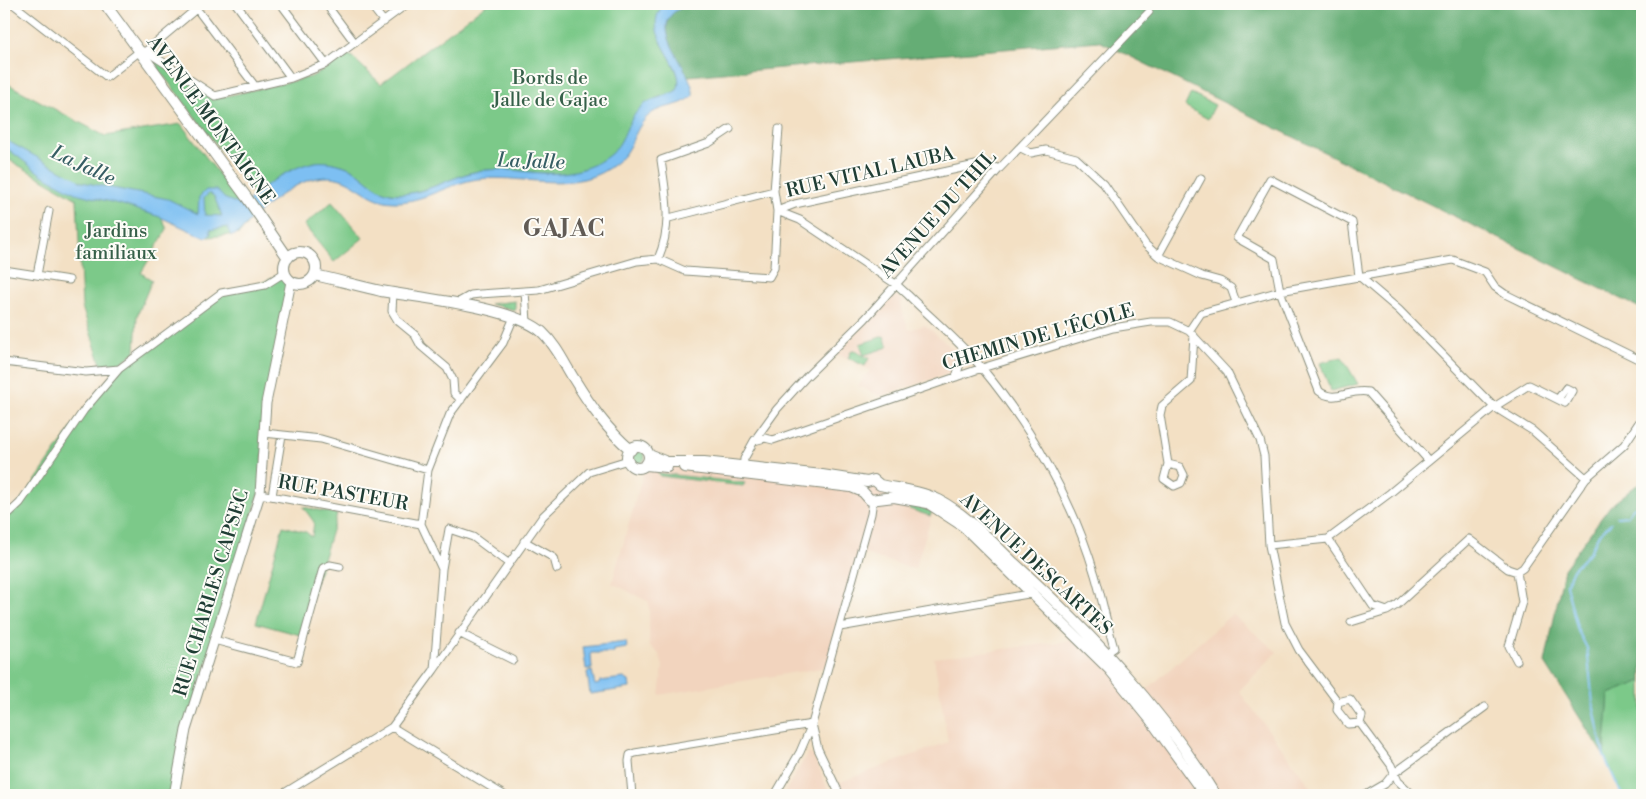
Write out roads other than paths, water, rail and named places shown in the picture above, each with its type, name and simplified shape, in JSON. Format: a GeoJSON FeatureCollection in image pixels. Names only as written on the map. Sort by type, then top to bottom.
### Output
{"type":"FeatureCollection","features":[{"type":"Feature","properties":{"kind":"main road","name":"AVENUE MONTAIGNE"},"geometry":{"type":"LineString","coordinates":[[105,4],[143,51],[288,258]]}},
{"type":"Feature","properties":{"kind":"main road"},"geometry":{"type":"LineString","coordinates":[[298,253],[308,255],[315,264],[314,275],[304,284],[291,282],[284,273],[288,258],[298,253]]}},
{"type":"Feature","properties":{"kind":"main road"},"geometry":{"type":"LineString","coordinates":[[314,275],[393,292],[457,303],[527,322],[541,331],[554,345],[591,405],[630,455],[636,467],[647,460],[642,447],[637,446],[630,455]]}},
{"type":"Feature","properties":{"kind":"main road","name":"AVENUE DESCARTES"},"geometry":{"type":"LineString","coordinates":[[647,460],[680,461],[865,487],[874,480],[880,484],[937,499],[958,512],[1043,590],[1107,653],[1173,734],[1215,795]]}},
{"type":"Feature","properties":{"kind":"main road"},"geometry":{"type":"LineString","coordinates":[[865,487],[866,498],[876,499],[882,490],[880,484]]}},
{"type":"Feature","properties":{"kind":"main road","name":"AVENUE DESCARTES"},"geometry":{"type":"LineString","coordinates":[[876,499],[907,497],[928,503],[947,514],[1034,593],[1110,670],[1150,719],[1205,795]]}},
{"type":"Feature","properties":{"kind":"street"},"geometry":{"type":"LineString","coordinates":[[13,4],[107,78],[143,51],[197,5],[255,86]]}},
{"type":"Feature","properties":{"kind":"street"},"geometry":{"type":"LineString","coordinates":[[236,4],[291,78]]}},
{"type":"Feature","properties":{"kind":"street"},"geometry":{"type":"LineString","coordinates":[[281,4],[326,64]]}},
{"type":"Feature","properties":{"kind":"street"},"geometry":{"type":"LineString","coordinates":[[326,4],[355,43]]}},
{"type":"Feature","properties":{"kind":"street"},"geometry":{"type":"LineString","coordinates":[[370,4],[384,22]]}},
{"type":"Feature","properties":{"kind":"street"},"geometry":{"type":"LineString","coordinates":[[143,51],[215,96],[291,78],[326,64],[407,4]]}},
{"type":"Feature","properties":{"kind":"street","name":"AVENUE DU THIL"},"geometry":{"type":"LineString","coordinates":[[754,441],[778,409],[807,376],[896,285],[999,169],[1149,12]]}},
{"type":"Feature","properties":{"kind":"street"},"geometry":{"type":"LineString","coordinates":[[658,259],[669,218],[661,160],[709,143],[730,129]]}},
{"type":"Feature","properties":{"kind":"street"},"geometry":{"type":"LineString","coordinates":[[457,303],[471,295],[539,290],[637,261],[658,259],[685,271],[769,277],[774,268],[777,211],[774,191],[779,129]]}},
{"type":"Feature","properties":{"kind":"street"},"geometry":{"type":"LineString","coordinates":[[1021,148],[1031,153],[1046,150],[1076,158],[1104,184],[1145,244],[1158,256],[1202,276],[1220,281],[1231,288],[1236,302]]}},
{"type":"Feature","properties":{"kind":"street","name":"RUE VITAL LAUBA"},"geometry":{"type":"LineString","coordinates":[[777,211],[795,204],[985,163],[999,169]]}},
{"type":"Feature","properties":{"kind":"street"},"geometry":{"type":"LineString","coordinates":[[1158,256],[1201,178]]}},
{"type":"Feature","properties":{"kind":"street"},"geometry":{"type":"LineString","coordinates":[[1428,460],[1368,392],[1358,390],[1336,397],[1325,396],[1318,391],[1280,291],[1274,259],[1238,238],[1270,179],[1352,222],[1359,276],[1399,310],[1494,407],[1533,431],[1586,478]]}},
{"type":"Feature","properties":{"kind":"street"},"geometry":{"type":"LineString","coordinates":[[669,218],[774,191]]}},
{"type":"Feature","properties":{"kind":"street"},"geometry":{"type":"LineString","coordinates":[[37,275],[49,211]]}},
{"type":"Feature","properties":{"kind":"street"},"geometry":{"type":"LineString","coordinates":[[777,211],[800,220],[896,285],[982,368],[1030,435],[1054,477],[1076,524],[1094,574],[1114,648],[1107,653]]}},
{"type":"Feature","properties":{"kind":"street"},"geometry":{"type":"LineString","coordinates":[[1168,464],[1160,415],[1162,406],[1191,381],[1192,334],[1201,313],[1280,291],[1453,260],[1485,272],[1495,287],[1505,294],[1642,361]]}},
{"type":"Feature","properties":{"kind":"street"},"geometry":{"type":"LineString","coordinates":[[4,270],[69,280]]}},
{"type":"Feature","properties":{"kind":"street"},"geometry":{"type":"LineString","coordinates":[[4,518],[20,503],[84,410],[119,369],[220,293],[265,284],[284,273]]}},
{"type":"Feature","properties":{"kind":"street","name":"RUE CHARLES CAPSEC"},"geometry":{"type":"LineString","coordinates":[[174,795],[186,730],[260,494],[266,403],[291,282]]}},
{"type":"Feature","properties":{"kind":"street"},"geometry":{"type":"LineString","coordinates":[[526,291],[527,322]]}},
{"type":"Feature","properties":{"kind":"street"},"geometry":{"type":"LineString","coordinates":[[393,292],[392,311],[398,321],[415,335],[421,346],[447,368],[454,380],[454,393],[461,400]]}},
{"type":"Feature","properties":{"kind":"street"},"geometry":{"type":"LineString","coordinates":[[442,569],[421,524],[428,470],[450,414],[503,343],[514,317]]}},
{"type":"Feature","properties":{"kind":"street","name":"CHEMIN DE L'ÉCOLE"},"geometry":{"type":"LineString","coordinates":[[754,441],[765,438],[774,440],[982,368],[1113,328],[1151,322],[1170,322],[1192,334]]}},
{"type":"Feature","properties":{"kind":"street"},"geometry":{"type":"LineString","coordinates":[[1192,334],[1227,372],[1260,440],[1264,456],[1269,545],[1285,623],[1299,650],[1338,702],[1338,710],[1348,724],[1360,723]]}},
{"type":"Feature","properties":{"kind":"street"},"geometry":{"type":"LineString","coordinates":[[956,377],[964,350]]}},
{"type":"Feature","properties":{"kind":"street"},"geometry":{"type":"LineString","coordinates":[[4,362],[86,372],[119,369]]}},
{"type":"Feature","properties":{"kind":"street"},"geometry":{"type":"LineString","coordinates":[[1269,545],[1328,539],[1390,493],[1494,407],[1529,385],[1558,399]]}},
{"type":"Feature","properties":{"kind":"street"},"geometry":{"type":"LineString","coordinates":[[1517,572],[1523,568],[1586,478],[1624,445],[1642,418]]}},
{"type":"Feature","properties":{"kind":"street"},"geometry":{"type":"LineString","coordinates":[[264,433],[321,439],[428,470]]}},
{"type":"Feature","properties":{"kind":"street"},"geometry":{"type":"LineString","coordinates":[[272,496],[282,435]]}},
{"type":"Feature","properties":{"kind":"street"},"geometry":{"type":"LineString","coordinates":[[743,470],[744,459],[754,441]]}},
{"type":"Feature","properties":{"kind":"street"},"geometry":{"type":"LineString","coordinates":[[281,795],[392,727],[543,516],[589,472],[630,455]]}},
{"type":"Feature","properties":{"kind":"street","name":"RUE PASTEUR"},"geometry":{"type":"LineString","coordinates":[[260,494],[421,524]]}},
{"type":"Feature","properties":{"kind":"street"},"geometry":{"type":"LineString","coordinates":[[775,795],[800,752],[812,724],[876,499]]}},
{"type":"Feature","properties":{"kind":"street"},"geometry":{"type":"LineString","coordinates":[[434,670],[442,569],[450,528],[473,537],[508,563]]}},
{"type":"Feature","properties":{"kind":"street"},"geometry":{"type":"LineString","coordinates":[[1328,539],[1373,606],[1387,611]]}},
{"type":"Feature","properties":{"kind":"street"},"geometry":{"type":"LineString","coordinates":[[1351,622],[1387,611],[1397,605],[1469,539],[1508,569],[1517,572]]}},
{"type":"Feature","properties":{"kind":"street"},"geometry":{"type":"LineString","coordinates":[[524,541],[554,558],[557,569]]}},
{"type":"Feature","properties":{"kind":"street"},"geometry":{"type":"LineString","coordinates":[[214,640],[296,662],[323,568],[330,565],[340,567]]}},
{"type":"Feature","properties":{"kind":"street"},"geometry":{"type":"LineString","coordinates":[[1517,572],[1522,602],[1509,646],[1517,661]]}},
{"type":"Feature","properties":{"kind":"street"},"geometry":{"type":"LineString","coordinates":[[840,627],[1034,593]]}},
{"type":"Feature","properties":{"kind":"street"},"geometry":{"type":"LineString","coordinates":[[459,633],[512,660]]}},
{"type":"Feature","properties":{"kind":"street"},"geometry":{"type":"LineString","coordinates":[[1338,702],[1350,699],[1362,716],[1360,723]]}},
{"type":"Feature","properties":{"kind":"street"},"geometry":{"type":"LineString","coordinates":[[1366,795],[1385,784],[1393,774],[1485,707]]}},
{"type":"Feature","properties":{"kind":"street"},"geometry":{"type":"LineString","coordinates":[[1360,723],[1391,764],[1393,774],[1413,795]]}},
{"type":"Feature","properties":{"kind":"street"},"geometry":{"type":"LineString","coordinates":[[632,795],[629,761],[630,755],[635,753],[812,724]]}},
{"type":"Feature","properties":{"kind":"street"},"geometry":{"type":"LineString","coordinates":[[812,724],[818,749],[840,795]]}},
{"type":"Feature","properties":{"kind":"street"},"geometry":{"type":"LineString","coordinates":[[392,727],[504,795]]}},
{"type":"Feature","properties":{"kind":"water"},"geometry":{"type":"Polygon","coordinates":[[[664,4],[709,4],[687,6],[679,9],[670,17],[667,27],[674,50],[692,86],[693,96],[681,103],[656,110],[642,123],[626,152],[617,162],[601,173],[585,179],[550,182],[496,178],[478,179],[457,184],[426,196],[394,202],[373,197],[340,179],[329,177],[317,178],[299,184],[267,205],[238,234],[231,236],[227,227],[210,230],[211,234],[206,238],[160,217],[75,193],[42,175],[4,146],[4,139],[82,182],[168,199],[198,214],[199,197],[206,190],[217,190],[224,198],[240,205],[281,175],[315,162],[343,165],[354,170],[381,190],[400,194],[421,191],[460,176],[486,170],[546,173],[577,171],[593,165],[613,152],[622,139],[633,116],[644,104],[677,90],[679,80],[676,70],[659,38],[656,27],[657,15],[664,4]],[[209,193],[204,198],[205,215],[222,216],[214,196],[209,193]]]}},
{"type":"Feature","properties":{"kind":"water"},"geometry":{"type":"Polygon","coordinates":[[[626,642],[627,648],[614,650],[614,653],[591,653],[592,669],[586,669],[583,647],[626,642]]]}},
{"type":"Feature","properties":{"kind":"water"},"geometry":{"type":"Polygon","coordinates":[[[592,671],[595,685],[599,684],[600,681],[624,678],[629,681],[630,688],[590,694],[587,672],[592,671]]]}},
{"type":"Feature","properties":{"kind":"waterway","name":"La Jalle"},"geometry":{"type":"LineString","coordinates":[[66,174],[77,180]]}},
{"type":"Feature","properties":{"kind":"waterway"},"geometry":{"type":"LineString","coordinates":[[1617,517],[1627,516],[1633,508],[1642,503]]}},
{"type":"Feature","properties":{"kind":"waterway"},"geometry":{"type":"LineString","coordinates":[[1611,523],[1599,534],[1590,552],[1573,569],[1566,585],[1578,631],[1587,648],[1593,704],[1604,756],[1622,795]]}},
{"type":"Feature","properties":{"kind":"district","name":"GAJAC"},"geometry":{"type":"Point","coordinates":[564,229]}},
{"type":"Feature","properties":{"kind":"park label","name":"Bords de Jalle de Gajac"},"geometry":{"type":"Point","coordinates":[550,89]}},
{"type":"Feature","properties":{"kind":"park label","name":"Jardins familiaux"},"geometry":{"type":"Point","coordinates":[116,242]}}]}
